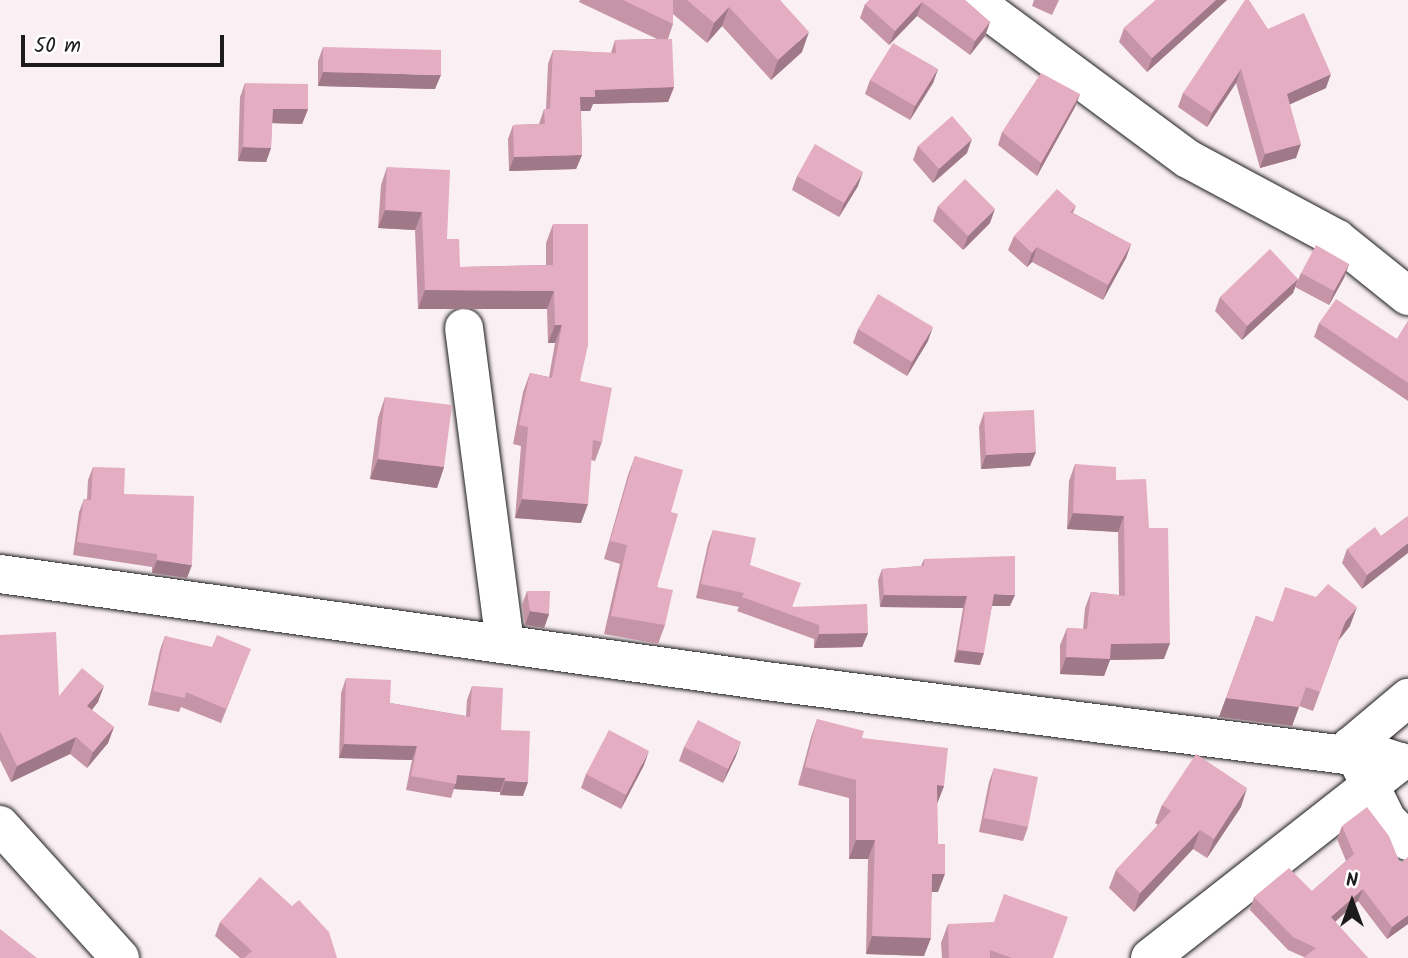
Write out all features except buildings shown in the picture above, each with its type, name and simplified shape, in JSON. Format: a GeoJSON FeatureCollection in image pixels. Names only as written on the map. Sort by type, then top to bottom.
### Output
{"type":"FeatureCollection","features":[{"type":"Feature","properties":{"kind":"street"},"geometry":{"type":"LineString","coordinates":[[973,0],[1188,159],[1337,239],[1408,296]]}},
{"type":"Feature","properties":{"kind":"street"},"geometry":{"type":"LineString","coordinates":[[464,328],[505,644]]}},
{"type":"Feature","properties":{"kind":"street"},"geometry":{"type":"LineString","coordinates":[[0,575],[1400,762]]}},
{"type":"Feature","properties":{"kind":"street"},"geometry":{"type":"LineString","coordinates":[[1351,746],[1408,698]]}},
{"type":"Feature","properties":{"kind":"street"},"geometry":{"type":"LineString","coordinates":[[1351,746],[1400,762]]}},
{"type":"Feature","properties":{"kind":"street"},"geometry":{"type":"LineString","coordinates":[[1351,746],[1387,820],[1408,841]]}},
{"type":"Feature","properties":{"kind":"street"},"geometry":{"type":"LineString","coordinates":[[1150,958],[1194,944],[1400,762]]}},
{"type":"Feature","properties":{"kind":"street"},"geometry":{"type":"LineString","coordinates":[[0,825],[120,958]]}}]}
